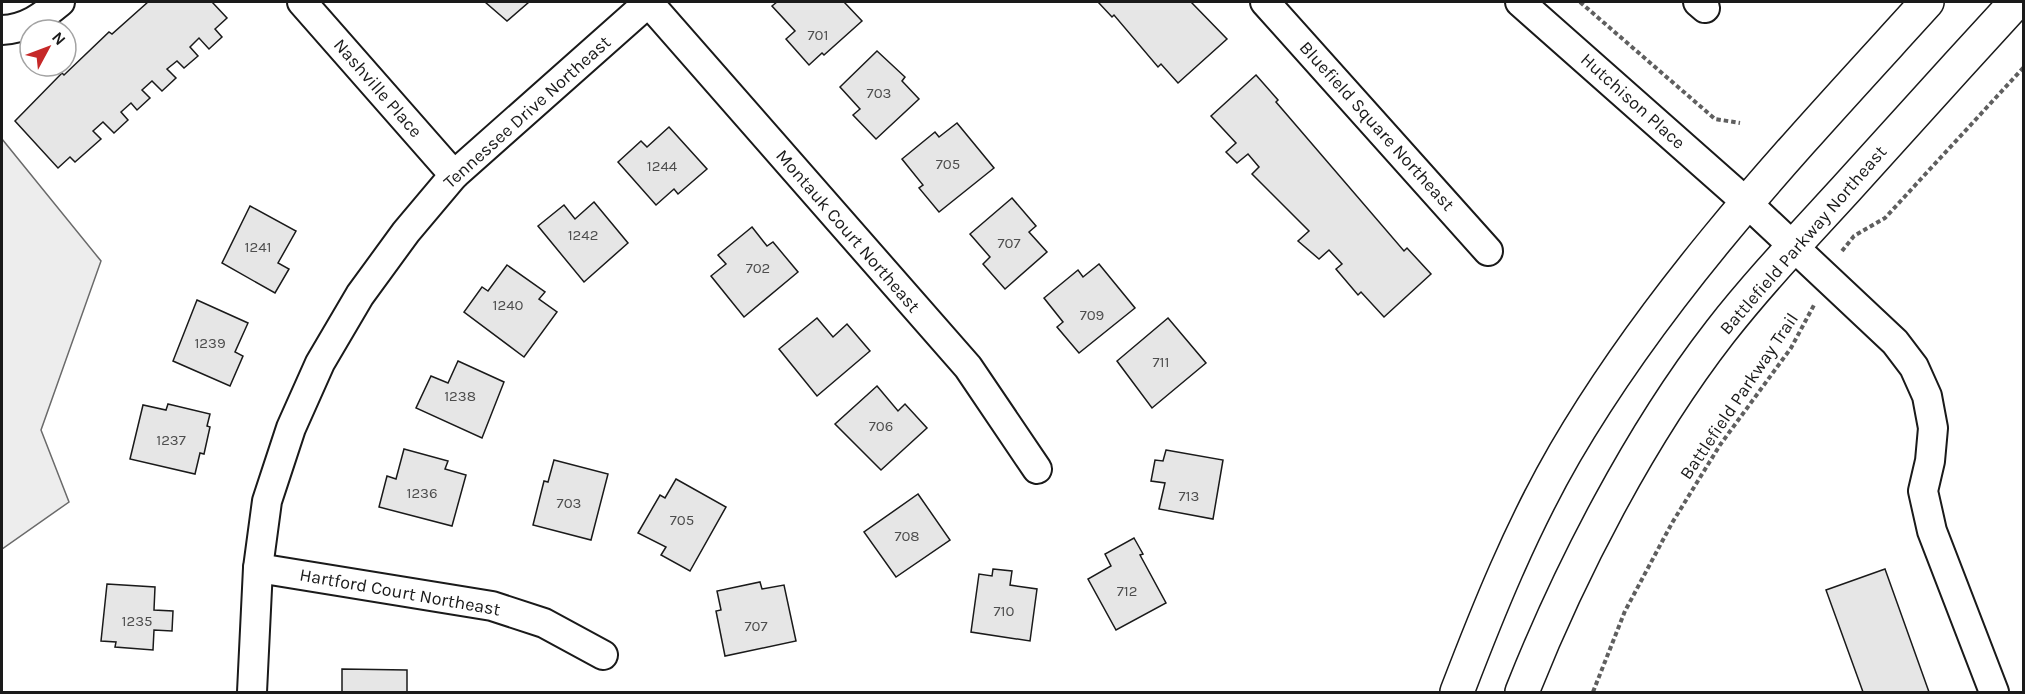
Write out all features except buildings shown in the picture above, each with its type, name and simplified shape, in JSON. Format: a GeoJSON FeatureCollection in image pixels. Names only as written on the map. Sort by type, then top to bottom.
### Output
{"type":"FeatureCollection","features":[{"type":"Feature","properties":{"kind":"main road"},"geometry":{"type":"LineString","coordinates":[[1457,693],[1516,548],[1565,454],[1623,362],[1680,283],[1746,201],[1927,2]]}},
{"type":"Feature","properties":{"kind":"main road","name":"Battlefield Parkway Northeast"},"geometry":{"type":"LineString","coordinates":[[1522,693],[1575,575],[1637,459],[1719,334],[1793,246],[2016,2]]}},
{"type":"Feature","properties":{"kind":"street"},"geometry":{"type":"LineString","coordinates":[[2,30],[25,27],[44,16],[60,2]]}},
{"type":"Feature","properties":{"kind":"street","name":"Nashville Place"},"geometry":{"type":"LineString","coordinates":[[302,2],[454,175]]}},
{"type":"Feature","properties":{"kind":"street","name":"Tennessee Drive Northeast"},"geometry":{"type":"LineString","coordinates":[[252,693],[258,568],[267,501],[291,428],[320,363],[360,295],[406,232],[454,175],[649,2]]}},
{"type":"Feature","properties":{"kind":"street","name":"Montauk Court Northeast"},"geometry":{"type":"LineString","coordinates":[[649,2],[968,367],[1037,469]]}},
{"type":"Feature","properties":{"kind":"street","name":"Bluefield Square Northeast"},"geometry":{"type":"LineString","coordinates":[[1265,2],[1488,251]]}},
{"type":"Feature","properties":{"kind":"street","name":"Hutchison Place"},"geometry":{"type":"LineString","coordinates":[[1520,2],[1746,201],[1895,342],[1914,367],[1927,396],[1932,428],[1930,461],[1923,491],[1930,521],[1994,693]]}},
{"type":"Feature","properties":{"kind":"street","name":"Hartford Court Northeast"},"geometry":{"type":"LineString","coordinates":[[258,568],[492,606],[544,623],[603,655]]}},
{"type":"Feature","properties":{"kind":"path"},"geometry":{"type":"LineString","coordinates":[[1580,2],[1715,119],[1740,123]]}},
{"type":"Feature","properties":{"kind":"path","name":"Battlefield Parkway Trail"},"geometry":{"type":"LineString","coordinates":[[1593,693],[1625,611],[1672,523],[1720,445],[1791,348],[1811,312],[1824,275],[1854,236],[1885,218],[2024,67]]}},
{"type":"Feature","properties":{"kind":"shaded area"},"geometry":{"type":"Polygon","coordinates":[[[2,139],[101,261],[41,430],[69,502],[2,549],[2,139]]]}}]}
